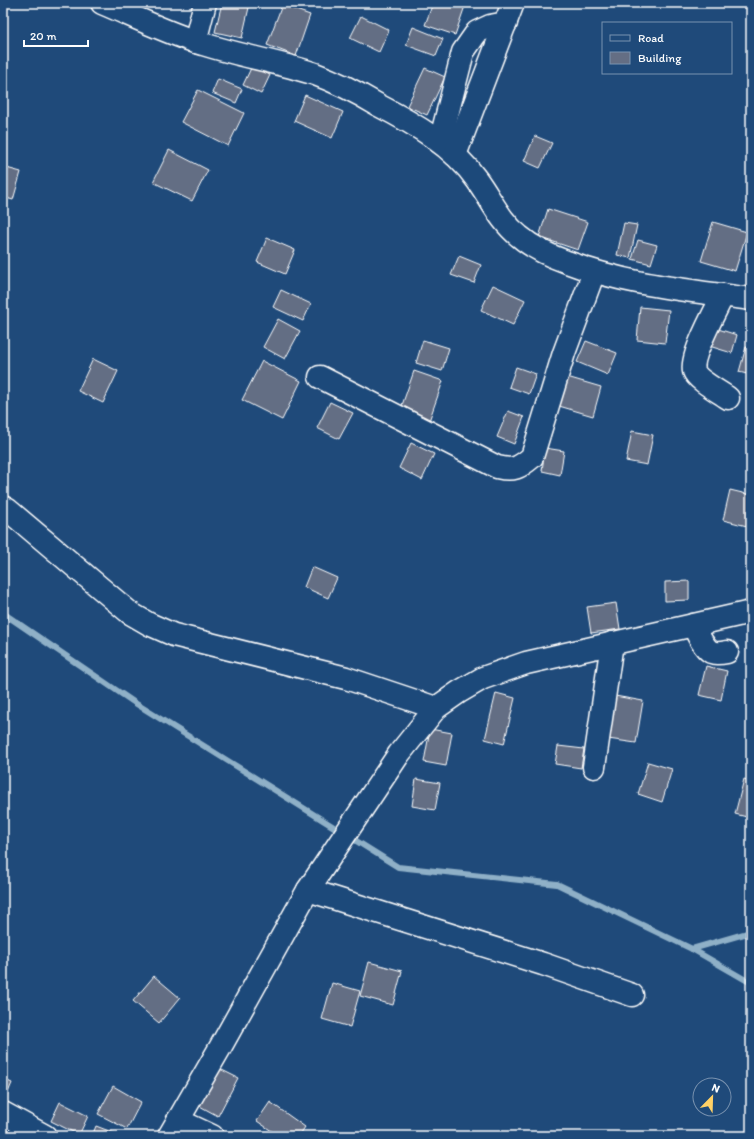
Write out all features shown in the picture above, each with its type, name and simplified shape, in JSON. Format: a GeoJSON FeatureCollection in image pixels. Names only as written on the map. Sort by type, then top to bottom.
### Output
{"type":"FeatureCollection","features":[{"type":"Feature","properties":{"kind":"street"},"geometry":{"type":"LineString","coordinates":[[102,3],[195,42],[308,72],[343,85],[387,110],[448,149],[477,180],[498,213],[518,236],[534,248],[552,257],[614,278],[658,286],[751,299]]}},
{"type":"Feature","properties":{"kind":"street"},"geometry":{"type":"LineString","coordinates":[[195,42],[205,3]]}},
{"type":"Feature","properties":{"kind":"street"},"geometry":{"type":"LineString","coordinates":[[448,149],[506,23],[513,3]]}},
{"type":"Feature","properties":{"kind":"street"},"geometry":{"type":"LineString","coordinates":[[448,149],[463,52],[477,32],[490,26],[506,23]]}},
{"type":"Feature","properties":{"kind":"street"},"geometry":{"type":"LineString","coordinates":[[320,377],[497,467],[509,470],[521,466],[532,457],[564,352],[594,272]]}},
{"type":"Feature","properties":{"kind":"street"},"geometry":{"type":"LineString","coordinates":[[723,295],[698,348],[694,371],[699,378],[728,398]]}},
{"type":"Feature","properties":{"kind":"street"},"geometry":{"type":"LineString","coordinates":[[3,507],[130,613],[149,624],[174,635],[346,678],[436,708]]}},
{"type":"Feature","properties":{"kind":"street"},"geometry":{"type":"LineString","coordinates":[[212,1136],[173,1128],[221,1046],[308,890],[399,754],[436,708],[483,678],[526,662],[751,612]]}},
{"type":"Feature","properties":{"kind":"street"},"geometry":{"type":"LineString","coordinates":[[693,626],[711,652],[727,652]]}},
{"type":"Feature","properties":{"kind":"street"},"geometry":{"type":"LineString","coordinates":[[594,767],[612,643]]}},
{"type":"Feature","properties":{"kind":"street"},"geometry":{"type":"LineString","coordinates":[[308,890],[543,964],[632,995]]}},
{"type":"Feature","properties":{"kind":"street"},"geometry":{"type":"LineString","coordinates":[[3,1113],[45,1136]]}},
{"type":"Feature","properties":{"kind":"building"},"geometry":{"type":"Polygon","coordinates":[[[222,3],[250,3],[242,38],[215,32],[222,3]]]}},
{"type":"Feature","properties":{"kind":"building"},"geometry":{"type":"Polygon","coordinates":[[[433,3],[466,3],[455,35],[425,25],[433,3]]]}},
{"type":"Feature","properties":{"kind":"building"},"geometry":{"type":"Polygon","coordinates":[[[282,5],[310,15],[296,56],[267,45],[282,5]]]}},
{"type":"Feature","properties":{"kind":"building"},"geometry":{"type":"Polygon","coordinates":[[[361,16],[389,30],[379,52],[350,38],[361,16]]]}},
{"type":"Feature","properties":{"kind":"building"},"geometry":{"type":"Polygon","coordinates":[[[413,27],[443,39],[436,56],[406,45],[413,27]]]}},
{"type":"Feature","properties":{"kind":"building"},"geometry":{"type":"Polygon","coordinates":[[[252,66],[270,75],[261,94],[243,85],[252,66]]]}},
{"type":"Feature","properties":{"kind":"building"},"geometry":{"type":"Polygon","coordinates":[[[425,68],[445,77],[427,115],[407,106],[425,68]]]}},
{"type":"Feature","properties":{"kind":"building"},"geometry":{"type":"Polygon","coordinates":[[[218,79],[242,89],[236,103],[212,93],[218,79]]]}},
{"type":"Feature","properties":{"kind":"building"},"geometry":{"type":"Polygon","coordinates":[[[198,90],[244,113],[228,146],[181,122],[198,90]]]}},
{"type":"Feature","properties":{"kind":"building"},"geometry":{"type":"Polygon","coordinates":[[[305,95],[343,112],[332,138],[294,121],[305,95]]]}},
{"type":"Feature","properties":{"kind":"building"},"geometry":{"type":"Polygon","coordinates":[[[535,136],[552,143],[540,168],[524,161],[535,136]]]}},
{"type":"Feature","properties":{"kind":"building"},"geometry":{"type":"Polygon","coordinates":[[[169,150],[208,170],[192,201],[153,182],[169,150]]]}},
{"type":"Feature","properties":{"kind":"building"},"geometry":{"type":"Polygon","coordinates":[[[3,167],[21,172],[13,200],[3,197],[3,167]]]}},
{"type":"Feature","properties":{"kind":"building"},"geometry":{"type":"Polygon","coordinates":[[[548,209],[588,222],[578,250],[539,237],[548,209]]]}},
{"type":"Feature","properties":{"kind":"building"},"geometry":{"type":"Polygon","coordinates":[[[713,222],[747,232],[735,271],[701,261],[713,222]]]}},
{"type":"Feature","properties":{"kind":"building"},"geometry":{"type":"Polygon","coordinates":[[[624,223],[637,225],[630,258],[617,255],[624,223]]]}},
{"type":"Feature","properties":{"kind":"building"},"geometry":{"type":"Polygon","coordinates":[[[267,238],[295,250],[285,274],[257,262],[267,238]]]}},
{"type":"Feature","properties":{"kind":"building"},"geometry":{"type":"Polygon","coordinates":[[[638,240],[657,245],[651,264],[632,259],[638,240]]]}},
{"type":"Feature","properties":{"kind":"building"},"geometry":{"type":"Polygon","coordinates":[[[459,256],[481,265],[474,283],[451,275],[459,256]]]}},
{"type":"Feature","properties":{"kind":"building"},"geometry":{"type":"Polygon","coordinates":[[[493,285],[525,300],[513,325],[481,310],[493,285]]]}},
{"type":"Feature","properties":{"kind":"building"},"geometry":{"type":"Polygon","coordinates":[[[281,290],[311,304],[303,321],[273,307],[281,290]]]}},
{"type":"Feature","properties":{"kind":"building"},"geometry":{"type":"Polygon","coordinates":[[[640,307],[669,310],[665,343],[637,340],[640,307]]]}},
{"type":"Feature","properties":{"kind":"building"},"geometry":{"type":"Polygon","coordinates":[[[278,319],[300,331],[285,359],[263,347],[278,319]]]}},
{"type":"Feature","properties":{"kind":"building"},"geometry":{"type":"Polygon","coordinates":[[[715,328],[737,335],[732,353],[709,346],[715,328]]]}},
{"type":"Feature","properties":{"kind":"building"},"geometry":{"type":"Polygon","coordinates":[[[423,340],[449,348],[442,371],[416,363],[423,340]]]}},
{"type":"Feature","properties":{"kind":"building"},"geometry":{"type":"Polygon","coordinates":[[[586,341],[617,353],[608,375],[577,362],[586,341]]]}},
{"type":"Feature","properties":{"kind":"building"},"geometry":{"type":"Polygon","coordinates":[[[746,347],[751,348],[751,375],[739,372],[746,347]]]}},
{"type":"Feature","properties":{"kind":"building"},"geometry":{"type":"Polygon","coordinates":[[[93,359],[118,371],[103,403],[78,391],[93,359]]]}},
{"type":"Feature","properties":{"kind":"building"},"geometry":{"type":"Polygon","coordinates":[[[262,361],[301,381],[282,420],[242,400],[262,361]]]}},
{"type":"Feature","properties":{"kind":"building"},"geometry":{"type":"Polygon","coordinates":[[[516,367],[536,374],[529,394],[509,387],[516,367]]]}},
{"type":"Feature","properties":{"kind":"building"},"geometry":{"type":"Polygon","coordinates":[[[414,371],[443,381],[429,421],[400,411],[414,371]]]}},
{"type":"Feature","properties":{"kind":"building"},"geometry":{"type":"Polygon","coordinates":[[[567,377],[601,387],[593,416],[559,406],[567,377]]]}},
{"type":"Feature","properties":{"kind":"building"},"geometry":{"type":"Polygon","coordinates":[[[330,402],[353,413],[339,439],[317,428],[330,402]]]}},
{"type":"Feature","properties":{"kind":"building"},"geometry":{"type":"Polygon","coordinates":[[[508,411],[524,417],[514,444],[497,437],[508,411]]]}},
{"type":"Feature","properties":{"kind":"building"},"geometry":{"type":"Polygon","coordinates":[[[632,431],[653,435],[647,465],[626,461],[632,431]]]}},
{"type":"Feature","properties":{"kind":"building"},"geometry":{"type":"Polygon","coordinates":[[[411,443],[434,454],[422,480],[399,468],[411,443]]]}},
{"type":"Feature","properties":{"kind":"building"},"geometry":{"type":"Polygon","coordinates":[[[545,448],[564,451],[560,475],[542,471],[545,448]]]}},
{"type":"Feature","properties":{"kind":"building"},"geometry":{"type":"Polygon","coordinates":[[[730,490],[751,495],[751,527],[723,520],[730,490]]]}},
{"type":"Feature","properties":{"kind":"building"},"geometry":{"type":"Polygon","coordinates":[[[312,567],[337,578],[328,598],[304,587],[312,567]]]}},
{"type":"Feature","properties":{"kind":"building"},"geometry":{"type":"Polygon","coordinates":[[[689,581],[689,600],[665,601],[665,582],[689,581]]]}},
{"type":"Feature","properties":{"kind":"building"},"geometry":{"type":"Polygon","coordinates":[[[616,603],[620,629],[591,633],[587,607],[616,603]]]}},
{"type":"Feature","properties":{"kind":"building"},"geometry":{"type":"Polygon","coordinates":[[[706,666],[727,671],[721,700],[699,695],[706,666]]]}},
{"type":"Feature","properties":{"kind":"building"},"geometry":{"type":"Polygon","coordinates":[[[496,693],[515,698],[504,744],[485,739],[496,693]]]}},
{"type":"Feature","properties":{"kind":"building"},"geometry":{"type":"Polygon","coordinates":[[[615,696],[643,701],[636,743],[608,739],[615,696]]]}},
{"type":"Feature","properties":{"kind":"building"},"geometry":{"type":"Polygon","coordinates":[[[430,729],[452,733],[446,766],[424,762],[430,729]]]}},
{"type":"Feature","properties":{"kind":"building"},"geometry":{"type":"Polygon","coordinates":[[[558,746],[584,749],[581,768],[555,764],[558,746]]]}},
{"type":"Feature","properties":{"kind":"building"},"geometry":{"type":"Polygon","coordinates":[[[648,762],[672,769],[662,802],[638,794],[648,762]]]}},
{"type":"Feature","properties":{"kind":"building"},"geometry":{"type":"Polygon","coordinates":[[[416,779],[440,783],[435,810],[412,806],[416,779]]]}},
{"type":"Feature","properties":{"kind":"building"},"geometry":{"type":"Polygon","coordinates":[[[744,779],[751,781],[751,818],[735,814],[744,779]]]}},
{"type":"Feature","properties":{"kind":"building"},"geometry":{"type":"Polygon","coordinates":[[[369,962],[402,971],[393,1005],[360,996],[369,962]]]}},
{"type":"Feature","properties":{"kind":"building"},"geometry":{"type":"Polygon","coordinates":[[[154,976],[180,998],[159,1023],[133,1001],[154,976]]]}},
{"type":"Feature","properties":{"kind":"building"},"geometry":{"type":"Polygon","coordinates":[[[332,983],[360,991],[350,1027],[322,1019],[332,983]]]}},
{"type":"Feature","properties":{"kind":"building"},"geometry":{"type":"Polygon","coordinates":[[[216,1067],[238,1078],[218,1116],[196,1104],[216,1067]]]}},
{"type":"Feature","properties":{"kind":"building"},"geometry":{"type":"Polygon","coordinates":[[[3,1079],[12,1083],[4,1102],[3,1101],[3,1079]]]}},
{"type":"Feature","properties":{"kind":"building"},"geometry":{"type":"Polygon","coordinates":[[[113,1086],[141,1102],[127,1129],[98,1114],[113,1086]]]}},
{"type":"Feature","properties":{"kind":"building"},"geometry":{"type":"Polygon","coordinates":[[[60,1102],[88,1116],[79,1135],[51,1121],[60,1102]]]}},
{"type":"Feature","properties":{"kind":"building"},"geometry":{"type":"Polygon","coordinates":[[[270,1102],[305,1127],[299,1136],[279,1136],[257,1121],[270,1102]]]}},
{"type":"Feature","properties":{"kind":"building"},"geometry":{"type":"Polygon","coordinates":[[[96,1126],[122,1136],[92,1136],[96,1126]]]}},
{"type":"Feature","properties":{"kind":"waterway"},"geometry":{"type":"LineString","coordinates":[[3,613],[135,703],[398,867],[557,884],[692,949],[751,983]]}},
{"type":"Feature","properties":{"kind":"waterway"},"geometry":{"type":"LineString","coordinates":[[692,949],[751,932]]}}]}
